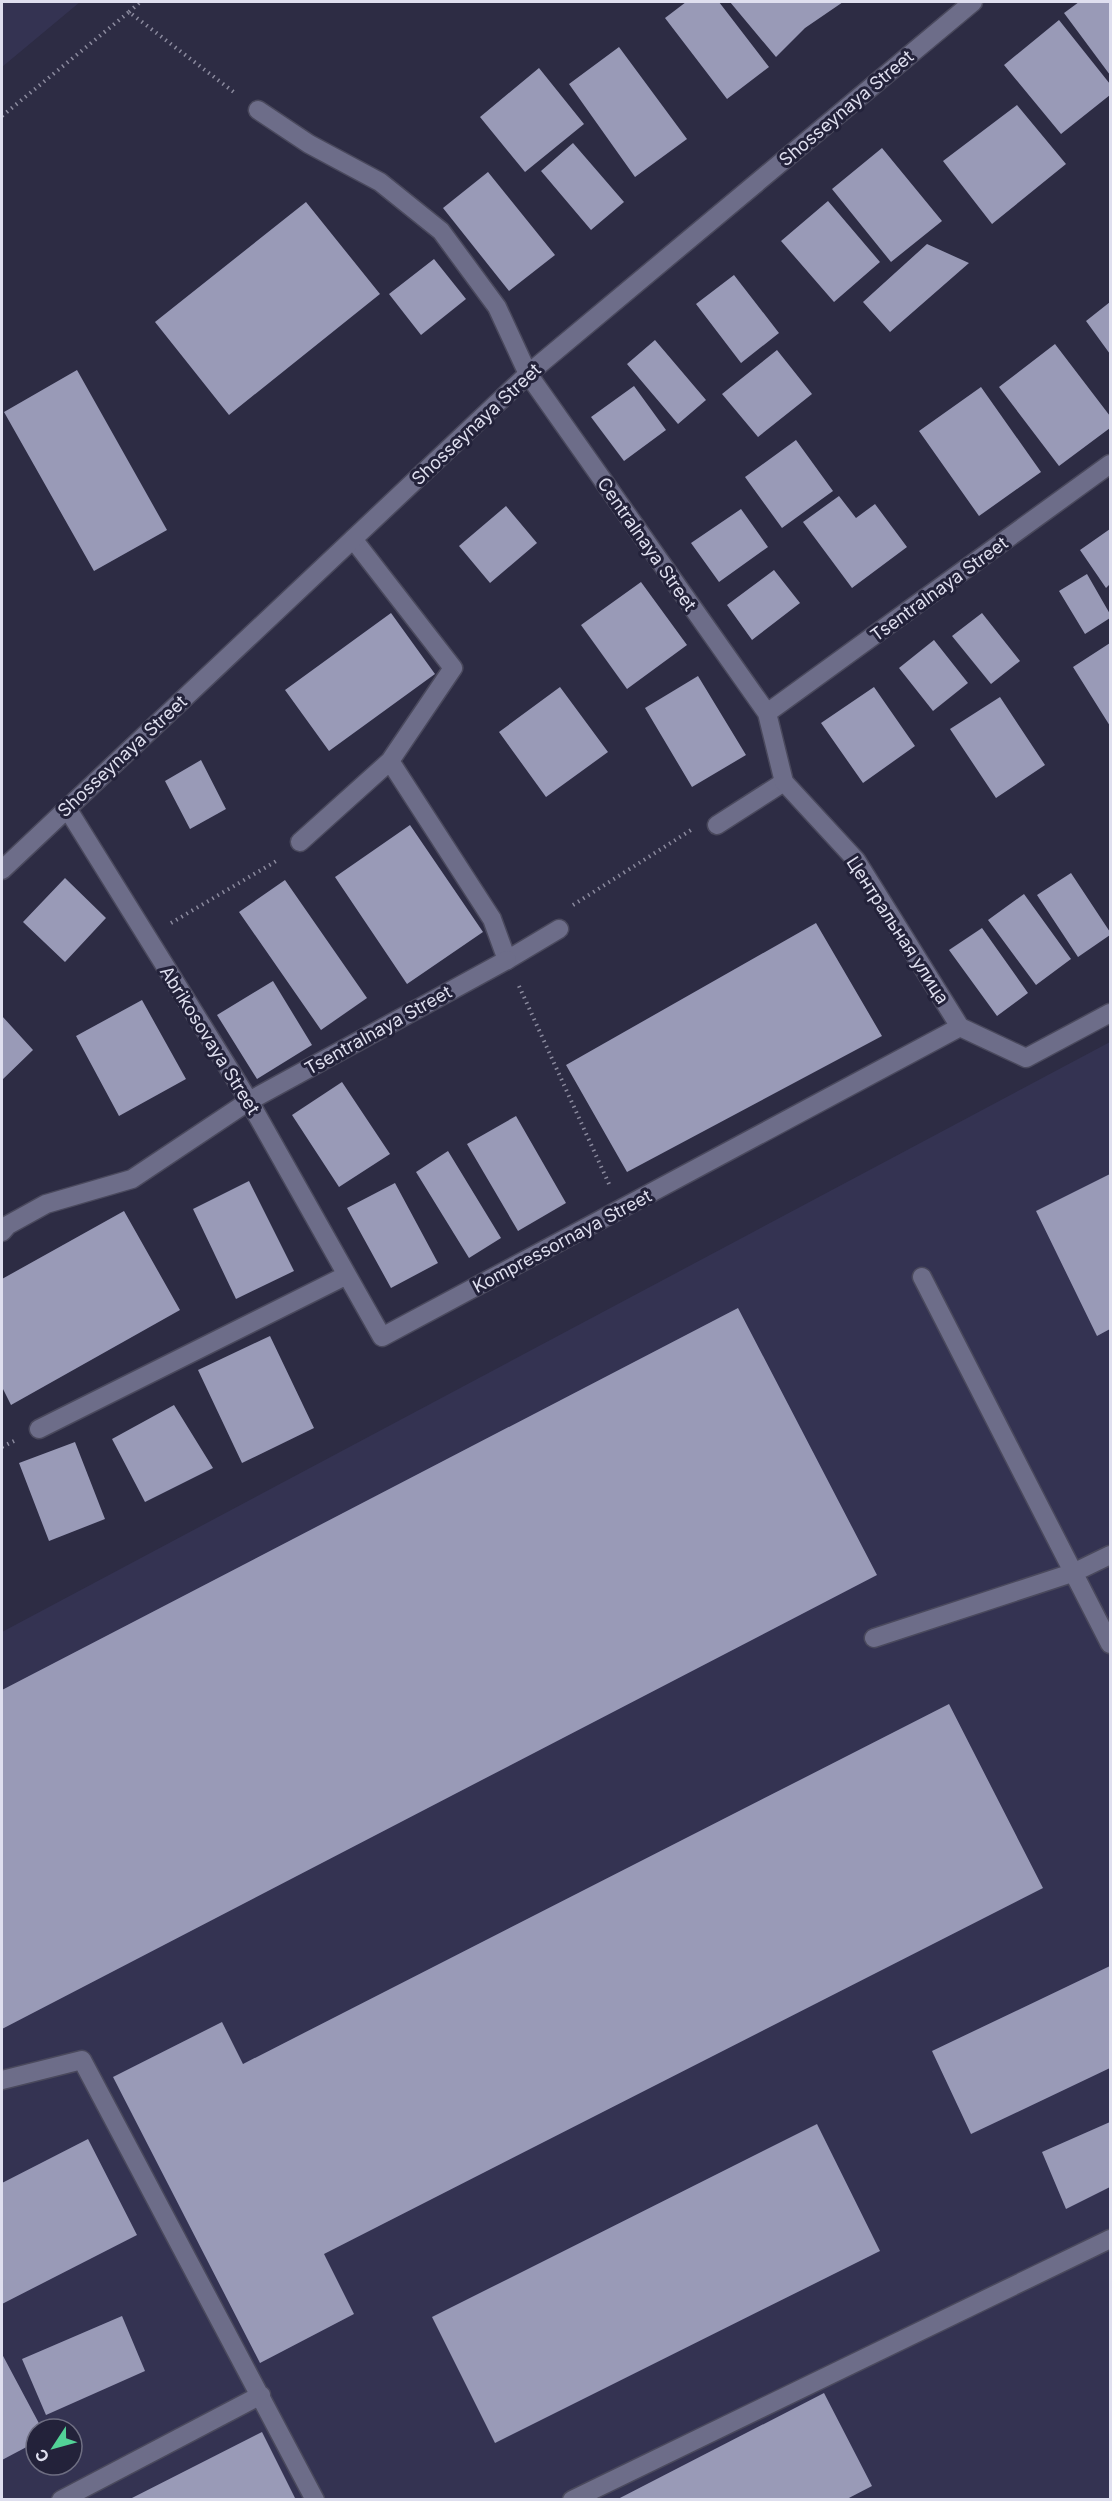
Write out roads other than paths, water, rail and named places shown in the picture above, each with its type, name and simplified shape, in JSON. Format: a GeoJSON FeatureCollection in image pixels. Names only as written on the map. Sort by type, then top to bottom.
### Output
{"type":"FeatureCollection","features":[{"type":"Feature","properties":{"kind":"street","name":"Shosseynaya Street"},"geometry":{"type":"LineString","coordinates":[[2,870],[528,374],[973,2]]}},
{"type":"Feature","properties":{"kind":"street","name":"Centralnaya Street"},"geometry":{"type":"LineString","coordinates":[[258,110],[309,144],[380,182],[441,231],[497,307],[528,374],[766,713]]}},
{"type":"Feature","properties":{"kind":"street","name":"Tsentralnaya Street"},"geometry":{"type":"LineString","coordinates":[[766,713],[1110,464]]}},
{"type":"Feature","properties":{"kind":"street"},"geometry":{"type":"LineString","coordinates":[[300,842],[390,760],[453,668],[353,539]]}},
{"type":"Feature","properties":{"kind":"street","name":"Центральная улица"},"geometry":{"type":"LineString","coordinates":[[766,713],[784,782],[856,860],[960,1027]]}},
{"type":"Feature","properties":{"kind":"street"},"geometry":{"type":"LineString","coordinates":[[390,760],[492,919],[507,960]]}},
{"type":"Feature","properties":{"kind":"street"},"geometry":{"type":"LineString","coordinates":[[717,825],[784,782]]}},
{"type":"Feature","properties":{"kind":"street","name":"Abrikosovaya Street"},"geometry":{"type":"LineString","coordinates":[[67,808],[249,1101],[347,1275]]}},
{"type":"Feature","properties":{"kind":"street","name":"Tsentralnaya Street"},"geometry":{"type":"LineString","coordinates":[[2,1232],[8,1225],[46,1204],[132,1179],[249,1101],[507,960],[559,929]]}},
{"type":"Feature","properties":{"kind":"street"},"geometry":{"type":"LineString","coordinates":[[960,1027],[1026,1058],[1110,1013]]}},
{"type":"Feature","properties":{"kind":"street","name":"Kompressornaya Street"},"geometry":{"type":"LineString","coordinates":[[347,1275],[382,1337],[960,1027]]}},
{"type":"Feature","properties":{"kind":"street"},"geometry":{"type":"LineString","coordinates":[[39,1429],[347,1275]]}},
{"type":"Feature","properties":{"kind":"street"},"geometry":{"type":"LineString","coordinates":[[922,1277],[1110,1644]]}},
{"type":"Feature","properties":{"kind":"street"},"geometry":{"type":"LineString","coordinates":[[874,1638],[1075,1572],[1110,1555]]}},
{"type":"Feature","properties":{"kind":"street"},"geometry":{"type":"LineString","coordinates":[[2,2080],[82,2060],[315,2499]]}},
{"type":"Feature","properties":{"kind":"street"},"geometry":{"type":"LineString","coordinates":[[572,2499],[1110,2239]]}},
{"type":"Feature","properties":{"kind":"street"},"geometry":{"type":"LineString","coordinates":[[61,2499],[261,2395]]}}]}
